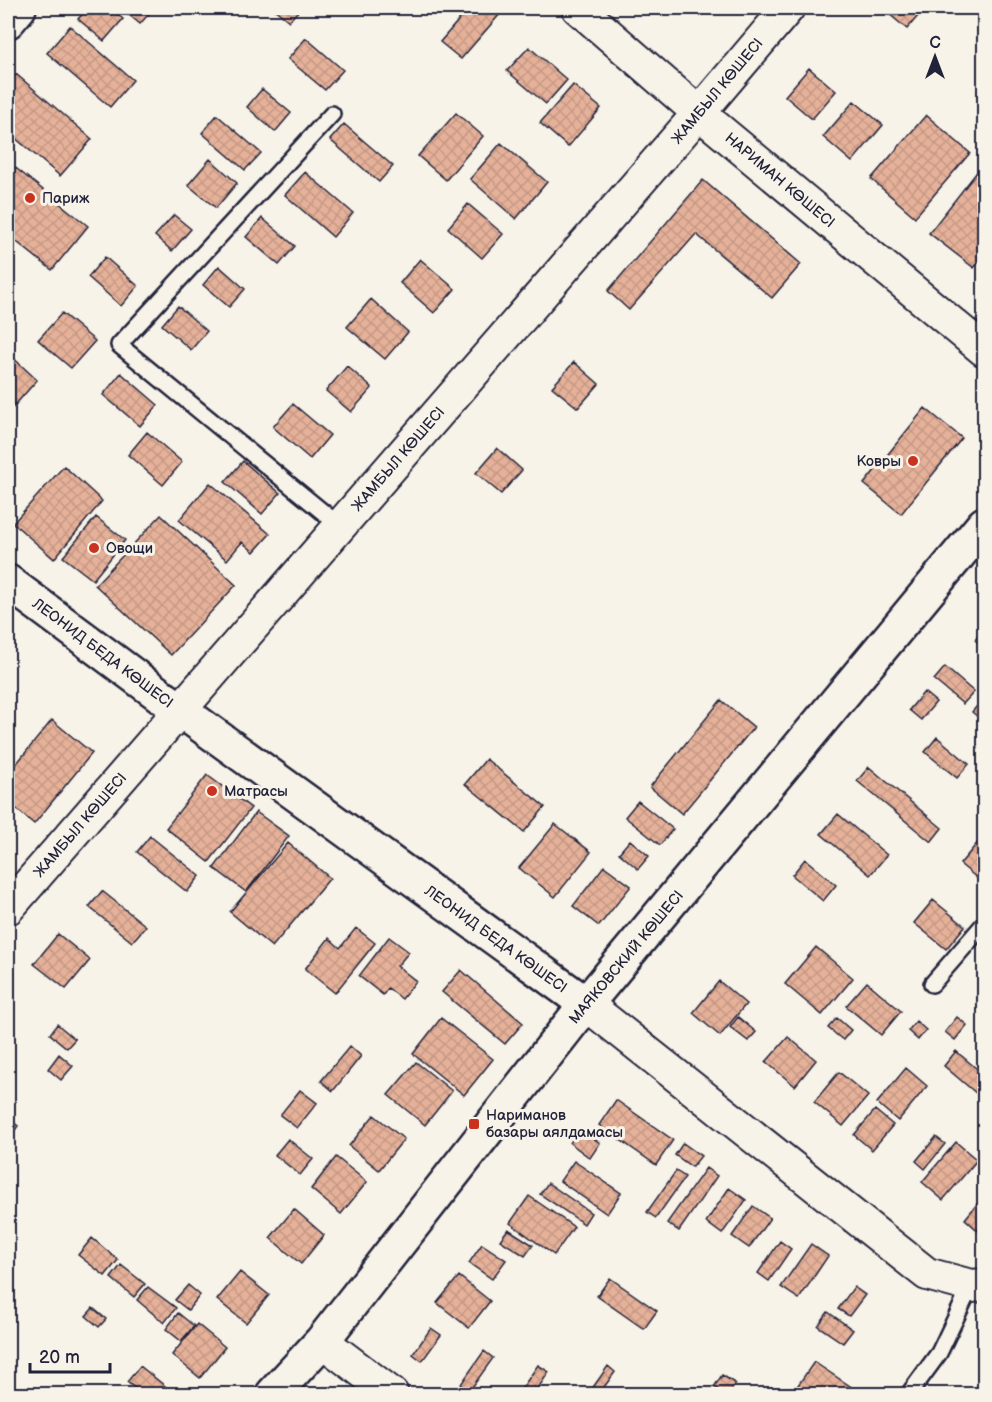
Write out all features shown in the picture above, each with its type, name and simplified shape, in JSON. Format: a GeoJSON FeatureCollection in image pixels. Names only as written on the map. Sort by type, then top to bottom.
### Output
{"type":"FeatureCollection","features":[{"type":"Feature","properties":{"kind":"main road"},"geometry":{"type":"LineString","coordinates":[[8,21],[19,8]]}},
{"type":"Feature","properties":{"kind":"main road","name":"МАЯКОВСКИЙ КӨШЕСІ"},"geometry":{"type":"LineString","coordinates":[[273,1395],[322,1341],[586,1004],[984,524]]}},
{"type":"Feature","properties":{"kind":"main road","name":"ЛЕОНИД БЕДА КӨШЕСІ"},"geometry":{"type":"LineString","coordinates":[[8,582],[180,710],[586,1004]]}},
{"type":"Feature","properties":{"kind":"street","name":"НАРИМАН КӨШЕСІ"},"geometry":{"type":"LineString","coordinates":[[578,8],[699,113],[984,350]]}},
{"type":"Feature","properties":{"kind":"street","name":"ЖАМБЫЛ КӨШЕСІ"},"geometry":{"type":"LineString","coordinates":[[8,908],[788,8]]}},
{"type":"Feature","properties":{"kind":"street","name":"ЛЕОНИД БЕДА КӨШЕСІ"},"geometry":{"type":"LineString","coordinates":[[586,1004],[927,1274],[978,1285]]}},
{"type":"Feature","properties":{"kind":"street"},"geometry":{"type":"LineString","coordinates":[[322,1341],[392,1395]]}},
{"type":"Feature","properties":{"kind":"lane"},"geometry":{"type":"LineString","coordinates":[[333,114],[119,345],[340,526]]}},
{"type":"Feature","properties":{"kind":"lane"},"geometry":{"type":"LineString","coordinates":[[932,984],[984,924]]}},
{"type":"Feature","properties":{"kind":"lane"},"geometry":{"type":"LineString","coordinates":[[909,1395],[939,1353],[978,1285]]}},
{"type":"Feature","properties":{"kind":"building"},"geometry":{"type":"Polygon","coordinates":[[[88,8],[110,8],[123,19],[104,41],[78,19],[88,8]]]}},
{"type":"Feature","properties":{"kind":"building"},"geometry":{"type":"Polygon","coordinates":[[[121,8],[154,8],[140,24],[121,8]]]}},
{"type":"Feature","properties":{"kind":"building"},"geometry":{"type":"Polygon","coordinates":[[[273,8],[301,8],[289,21],[273,8]]]}},
{"type":"Feature","properties":{"kind":"building"},"geometry":{"type":"Polygon","coordinates":[[[469,8],[492,8],[500,14],[461,59],[440,42],[469,8]]]}},
{"type":"Feature","properties":{"kind":"building"},"geometry":{"type":"Polygon","coordinates":[[[882,8],[922,8],[924,9],[907,29],[882,8]]]}},
{"type":"Feature","properties":{"kind":"building"},"geometry":{"type":"Polygon","coordinates":[[[70,26],[133,80],[110,107],[47,53],[70,26]]]}},
{"type":"Feature","properties":{"kind":"building"},"geometry":{"type":"Polygon","coordinates":[[[306,38],[343,70],[325,90],[288,59],[306,38]]]}},
{"type":"Feature","properties":{"kind":"building"},"geometry":{"type":"Polygon","coordinates":[[[529,47],[567,80],[546,104],[507,71],[529,47]]]}},
{"type":"Feature","properties":{"kind":"building"},"geometry":{"type":"Polygon","coordinates":[[[809,68],[836,91],[812,119],[785,96],[809,68]]]}},
{"type":"Feature","properties":{"kind":"building"},"geometry":{"type":"Polygon","coordinates":[[[16,74],[92,139],[60,176],[8,132],[8,84],[16,74]]]}},
{"type":"Feature","properties":{"kind":"building"},"geometry":{"type":"Polygon","coordinates":[[[573,85],[601,108],[568,147],[540,123],[573,85]]]}},
{"type":"Feature","properties":{"kind":"building"},"geometry":{"type":"Polygon","coordinates":[[[262,89],[291,113],[275,132],[247,107],[262,89]]]}},
{"type":"Feature","properties":{"kind":"building"},"geometry":{"type":"Polygon","coordinates":[[[854,101],[883,125],[852,162],[823,137],[854,101]]]}},
{"type":"Feature","properties":{"kind":"building"},"geometry":{"type":"Polygon","coordinates":[[[456,113],[483,136],[446,180],[418,156],[456,113]]]}},
{"type":"Feature","properties":{"kind":"building"},"geometry":{"type":"Polygon","coordinates":[[[217,115],[261,153],[245,170],[202,133],[217,115]]]}},
{"type":"Feature","properties":{"kind":"building"},"geometry":{"type":"Polygon","coordinates":[[[926,115],[970,153],[915,217],[871,179],[926,115]]]}},
{"type":"Feature","properties":{"kind":"building"},"geometry":{"type":"Polygon","coordinates":[[[344,124],[393,166],[379,182],[330,140],[344,124]]]}},
{"type":"Feature","properties":{"kind":"building"},"geometry":{"type":"Polygon","coordinates":[[[501,143],[547,182],[516,219],[470,179],[501,143]]]}},
{"type":"Feature","properties":{"kind":"building"},"geometry":{"type":"Polygon","coordinates":[[[210,159],[237,183],[216,208],[188,185],[210,159]]]}},
{"type":"Feature","properties":{"kind":"building"},"geometry":{"type":"Polygon","coordinates":[[[984,163],[984,255],[974,268],[929,233],[984,163]]]}},
{"type":"Feature","properties":{"kind":"building","name":"Париж"},"geometry":{"type":"Polygon","coordinates":[[[12,165],[88,226],[52,270],[8,235],[8,170],[12,165]]]}},
{"type":"Feature","properties":{"kind":"building"},"geometry":{"type":"Polygon","coordinates":[[[305,172],[353,213],[333,237],[285,195],[305,172]]]}},
{"type":"Feature","properties":{"kind":"building"},"geometry":{"type":"Polygon","coordinates":[[[703,180],[801,264],[772,298],[696,234],[629,310],[608,291],[703,180]]]}},
{"type":"Feature","properties":{"kind":"building"},"geometry":{"type":"Polygon","coordinates":[[[468,204],[503,234],[482,258],[448,228],[468,204]]]}},
{"type":"Feature","properties":{"kind":"building"},"geometry":{"type":"Polygon","coordinates":[[[174,215],[191,229],[172,251],[155,236],[174,215]]]}},
{"type":"Feature","properties":{"kind":"building"},"geometry":{"type":"Polygon","coordinates":[[[262,218],[295,246],[279,265],[246,237],[262,218]]]}},
{"type":"Feature","properties":{"kind":"building"},"geometry":{"type":"Polygon","coordinates":[[[105,257],[138,286],[121,306],[88,277],[105,257]]]}},
{"type":"Feature","properties":{"kind":"building"},"geometry":{"type":"Polygon","coordinates":[[[420,259],[455,289],[434,313],[400,283],[420,259]]]}},
{"type":"Feature","properties":{"kind":"building"},"geometry":{"type":"Polygon","coordinates":[[[219,266],[245,289],[229,307],[203,285],[219,266]]]}},
{"type":"Feature","properties":{"kind":"building"},"geometry":{"type":"Polygon","coordinates":[[[371,299],[408,332],[385,359],[347,327],[371,299]]]}},
{"type":"Feature","properties":{"kind":"building"},"geometry":{"type":"Polygon","coordinates":[[[178,306],[207,331],[191,350],[162,325],[178,306]]]}},
{"type":"Feature","properties":{"kind":"building"},"geometry":{"type":"Polygon","coordinates":[[[62,313],[95,341],[71,368],[38,340],[62,313]]]}},
{"type":"Feature","properties":{"kind":"building"},"geometry":{"type":"Polygon","coordinates":[[[8,353],[37,380],[8,413],[8,353]]]}},
{"type":"Feature","properties":{"kind":"building"},"geometry":{"type":"Polygon","coordinates":[[[574,362],[599,384],[578,408],[552,387],[574,362]]]}},
{"type":"Feature","properties":{"kind":"building"},"geometry":{"type":"Polygon","coordinates":[[[347,366],[372,388],[351,412],[326,391],[347,366]]]}},
{"type":"Feature","properties":{"kind":"building"},"geometry":{"type":"Polygon","coordinates":[[[121,373],[158,405],[140,426],[103,395],[121,373]]]}},
{"type":"Feature","properties":{"kind":"building"},"geometry":{"type":"Polygon","coordinates":[[[293,404],[330,435],[310,459],[273,427],[293,404]]]}},
{"type":"Feature","properties":{"kind":"building","name":"Ковры"},"geometry":{"type":"Polygon","coordinates":[[[925,408],[962,438],[901,514],[864,484],[925,408]]]}},
{"type":"Feature","properties":{"kind":"building"},"geometry":{"type":"Polygon","coordinates":[[[147,432],[182,462],[163,485],[128,455],[147,432]]]}},
{"type":"Feature","properties":{"kind":"building"},"geometry":{"type":"Polygon","coordinates":[[[497,448],[522,470],[501,494],[476,473],[497,448]]]}},
{"type":"Feature","properties":{"kind":"building"},"geometry":{"type":"Polygon","coordinates":[[[243,461],[280,493],[262,514],[225,482],[243,461]]]}},
{"type":"Feature","properties":{"kind":"building"},"geometry":{"type":"Polygon","coordinates":[[[64,466],[102,501],[54,559],[13,523],[64,466]]]}},
{"type":"Feature","properties":{"kind":"building"},"geometry":{"type":"Polygon","coordinates":[[[210,483],[270,534],[254,552],[242,542],[227,560],[179,520],[210,483]]]}},
{"type":"Feature","properties":{"kind":"building"},"geometry":{"type":"Polygon","coordinates":[[[161,515],[236,585],[171,655],[95,585],[161,515]]]}},
{"type":"Feature","properties":{"kind":"building","name":"Овощи"},"geometry":{"type":"Polygon","coordinates":[[[96,517],[125,540],[93,580],[63,557],[96,517]]]}},
{"type":"Feature","properties":{"kind":"building"},"geometry":{"type":"Polygon","coordinates":[[[984,628],[984,648],[975,640],[984,628]]]}},
{"type":"Feature","properties":{"kind":"building"},"geometry":{"type":"Polygon","coordinates":[[[945,667],[974,692],[963,704],[934,680],[945,667]]]}},
{"type":"Feature","properties":{"kind":"building"},"geometry":{"type":"Polygon","coordinates":[[[924,692],[936,702],[921,720],[909,710],[924,692]]]}},
{"type":"Feature","properties":{"kind":"building"},"geometry":{"type":"Polygon","coordinates":[[[721,700],[754,727],[682,814],[650,787],[721,700]]]}},
{"type":"Feature","properties":{"kind":"building"},"geometry":{"type":"Polygon","coordinates":[[[982,700],[984,702],[984,722],[972,712],[982,700]]]}},
{"type":"Feature","properties":{"kind":"building"},"geometry":{"type":"Polygon","coordinates":[[[52,720],[92,753],[34,824],[8,802],[8,774],[52,720]]]}},
{"type":"Feature","properties":{"kind":"building"},"geometry":{"type":"Polygon","coordinates":[[[937,737],[969,764],[957,778],[925,752],[937,737]]]}},
{"type":"Feature","properties":{"kind":"building"},"geometry":{"type":"Polygon","coordinates":[[[486,759],[545,807],[524,832],[465,784],[486,759]]]}},
{"type":"Feature","properties":{"kind":"building"},"geometry":{"type":"Polygon","coordinates":[[[869,767],[942,828],[931,842],[857,781],[869,767]]]}},
{"type":"Feature","properties":{"kind":"building"},"geometry":{"type":"Polygon","coordinates":[[[207,775],[251,808],[209,862],[166,828],[207,775]]]}},
{"type":"Feature","properties":{"kind":"building"},"geometry":{"type":"Polygon","coordinates":[[[638,801],[673,829],[660,845],[625,817],[638,801]]]}},
{"type":"Feature","properties":{"kind":"building"},"geometry":{"type":"Polygon","coordinates":[[[256,812],[289,836],[246,892],[214,868],[256,812]]]}},
{"type":"Feature","properties":{"kind":"building"},"geometry":{"type":"Polygon","coordinates":[[[838,814],[887,855],[870,875],[821,834],[838,814]]]}},
{"type":"Feature","properties":{"kind":"building"},"geometry":{"type":"Polygon","coordinates":[[[555,824],[591,852],[555,897],[519,868],[555,824]]]}},
{"type":"Feature","properties":{"kind":"building"},"geometry":{"type":"Polygon","coordinates":[[[150,836],[200,876],[187,892],[137,852],[150,836]]]}},
{"type":"Feature","properties":{"kind":"building"},"geometry":{"type":"Polygon","coordinates":[[[630,840],[649,856],[638,869],[619,853],[630,840]]]}},
{"type":"Feature","properties":{"kind":"building"},"geometry":{"type":"Polygon","coordinates":[[[979,841],[984,846],[984,884],[960,864],[979,841]]]}},
{"type":"Feature","properties":{"kind":"building"},"geometry":{"type":"Polygon","coordinates":[[[288,843],[330,878],[272,947],[230,912],[288,843]]]}},
{"type":"Feature","properties":{"kind":"building"},"geometry":{"type":"Polygon","coordinates":[[[805,859],[836,885],[823,901],[792,875],[805,859]]]}},
{"type":"Feature","properties":{"kind":"building"},"geometry":{"type":"Polygon","coordinates":[[[604,866],[631,886],[599,926],[573,906],[604,866]]]}},
{"type":"Feature","properties":{"kind":"building"},"geometry":{"type":"Polygon","coordinates":[[[102,891],[146,926],[132,942],[89,907],[102,891]]]}},
{"type":"Feature","properties":{"kind":"building"},"geometry":{"type":"Polygon","coordinates":[[[933,900],[965,926],[946,949],[914,923],[933,900]]]}},
{"type":"Feature","properties":{"kind":"building"},"geometry":{"type":"Polygon","coordinates":[[[356,928],[375,943],[335,993],[305,969],[329,938],[340,948],[356,928]]]}},
{"type":"Feature","properties":{"kind":"building"},"geometry":{"type":"Polygon","coordinates":[[[58,934],[90,960],[66,989],[34,964],[58,934]]]}},
{"type":"Feature","properties":{"kind":"building"},"geometry":{"type":"Polygon","coordinates":[[[389,937],[409,952],[397,966],[416,981],[402,999],[388,988],[383,995],[359,976],[389,937]]]}},
{"type":"Feature","properties":{"kind":"building"},"geometry":{"type":"Polygon","coordinates":[[[816,947],[853,978],[822,1015],[785,984],[816,947]]]}},
{"type":"Feature","properties":{"kind":"building"},"geometry":{"type":"Polygon","coordinates":[[[461,970],[523,1023],[505,1044],[442,992],[461,970]]]}},
{"type":"Feature","properties":{"kind":"building"},"geometry":{"type":"Polygon","coordinates":[[[719,981],[746,1004],[720,1036],[693,1013],[719,981]]]}},
{"type":"Feature","properties":{"kind":"building"},"geometry":{"type":"Polygon","coordinates":[[[867,982],[901,1011],[881,1035],[846,1006],[867,982]]]}},
{"type":"Feature","properties":{"kind":"building"},"geometry":{"type":"Polygon","coordinates":[[[738,1017],[756,1032],[748,1041],[730,1027],[738,1017]]]}},
{"type":"Feature","properties":{"kind":"building"},"geometry":{"type":"Polygon","coordinates":[[[957,1017],[967,1025],[955,1040],[945,1032],[957,1017]]]}},
{"type":"Feature","properties":{"kind":"building"},"geometry":{"type":"Polygon","coordinates":[[[441,1018],[493,1059],[464,1095],[413,1054],[441,1018]]]}},
{"type":"Feature","properties":{"kind":"building"},"geometry":{"type":"Polygon","coordinates":[[[837,1018],[851,1030],[843,1040],[828,1028],[837,1018]]]}},
{"type":"Feature","properties":{"kind":"building"},"geometry":{"type":"Polygon","coordinates":[[[916,1021],[926,1030],[918,1040],[908,1031],[916,1021]]]}},
{"type":"Feature","properties":{"kind":"building"},"geometry":{"type":"Polygon","coordinates":[[[57,1024],[75,1039],[67,1048],[50,1034],[57,1024]]]}},
{"type":"Feature","properties":{"kind":"building"},"geometry":{"type":"Polygon","coordinates":[[[788,1037],[816,1060],[795,1086],[766,1062],[788,1037]]]}},
{"type":"Feature","properties":{"kind":"building"},"geometry":{"type":"Polygon","coordinates":[[[350,1046],[361,1056],[333,1091],[321,1081],[350,1046]]]}},
{"type":"Feature","properties":{"kind":"building"},"geometry":{"type":"Polygon","coordinates":[[[956,1051],[984,1075],[984,1100],[944,1066],[956,1051]]]}},
{"type":"Feature","properties":{"kind":"building"},"geometry":{"type":"Polygon","coordinates":[[[59,1054],[73,1066],[61,1080],[48,1069],[59,1054]]]}},
{"type":"Feature","properties":{"kind":"building"},"geometry":{"type":"Polygon","coordinates":[[[416,1062],[452,1091],[425,1125],[388,1095],[416,1062]]]}},
{"type":"Feature","properties":{"kind":"building"},"geometry":{"type":"Polygon","coordinates":[[[906,1068],[927,1086],[898,1121],[877,1103],[906,1068]]]}},
{"type":"Feature","properties":{"kind":"building"},"geometry":{"type":"Polygon","coordinates":[[[839,1072],[868,1096],[843,1126],[814,1102],[839,1072]]]}},
{"type":"Feature","properties":{"kind":"building"},"geometry":{"type":"Polygon","coordinates":[[[300,1090],[317,1103],[297,1128],[280,1115],[300,1090]]]}},
{"type":"Feature","properties":{"kind":"building"},"geometry":{"type":"Polygon","coordinates":[[[616,1100],[673,1140],[656,1165],[599,1125],[616,1100]]]}},
{"type":"Feature","properties":{"kind":"building"},"geometry":{"type":"Polygon","coordinates":[[[875,1110],[893,1125],[872,1150],[854,1135],[875,1110]]]}},
{"type":"Feature","properties":{"kind":"building"},"geometry":{"type":"Polygon","coordinates":[[[374,1115],[404,1139],[379,1170],[349,1146],[374,1115]]]}},
{"type":"Feature","properties":{"kind":"building"},"geometry":{"type":"Polygon","coordinates":[[[8,1118],[18,1126],[8,1140],[8,1118]]]}},
{"type":"Feature","properties":{"kind":"building"},"geometry":{"type":"Polygon","coordinates":[[[579,1129],[600,1143],[590,1158],[570,1143],[579,1129]]]}},
{"type":"Feature","properties":{"kind":"building"},"geometry":{"type":"Polygon","coordinates":[[[936,1137],[945,1144],[925,1169],[916,1161],[936,1137]]]}},
{"type":"Feature","properties":{"kind":"building"},"geometry":{"type":"Polygon","coordinates":[[[288,1139],[313,1159],[300,1175],[275,1155],[288,1139]]]}},
{"type":"Feature","properties":{"kind":"building"},"geometry":{"type":"Polygon","coordinates":[[[956,1142],[977,1160],[943,1200],[922,1182],[956,1142]]]}},
{"type":"Feature","properties":{"kind":"building"},"geometry":{"type":"Polygon","coordinates":[[[683,1143],[701,1156],[692,1167],[675,1155],[683,1143]]]}},
{"type":"Feature","properties":{"kind":"building"},"geometry":{"type":"Polygon","coordinates":[[[336,1157],[367,1182],[341,1214],[311,1189],[336,1157]]]}},
{"type":"Feature","properties":{"kind":"building"},"geometry":{"type":"Polygon","coordinates":[[[574,1161],[621,1193],[607,1214],[560,1181],[574,1161]]]}},
{"type":"Feature","properties":{"kind":"building"},"geometry":{"type":"Polygon","coordinates":[[[706,1168],[717,1176],[679,1231],[667,1223],[706,1168]]]}},
{"type":"Feature","properties":{"kind":"building"},"geometry":{"type":"Polygon","coordinates":[[[676,1171],[685,1177],[656,1218],[647,1212],[676,1171]]]}},
{"type":"Feature","properties":{"kind":"building"},"geometry":{"type":"Polygon","coordinates":[[[548,1183],[591,1213],[584,1224],[540,1194],[548,1183]]]}},
{"type":"Feature","properties":{"kind":"building"},"geometry":{"type":"Polygon","coordinates":[[[729,1188],[746,1200],[722,1234],[706,1222],[729,1188]]]}},
{"type":"Feature","properties":{"kind":"building"},"geometry":{"type":"Polygon","coordinates":[[[529,1196],[574,1227],[554,1255],[510,1223],[529,1196]]]}},
{"type":"Feature","properties":{"kind":"building"},"geometry":{"type":"Polygon","coordinates":[[[981,1199],[984,1202],[984,1236],[965,1219],[981,1199]]]}},
{"type":"Feature","properties":{"kind":"building"},"geometry":{"type":"Polygon","coordinates":[[[753,1206],[770,1218],[749,1248],[732,1236],[753,1206]]]}},
{"type":"Feature","properties":{"kind":"building"},"geometry":{"type":"Polygon","coordinates":[[[294,1209],[324,1235],[301,1264],[270,1238],[294,1209]]]}},
{"type":"Feature","properties":{"kind":"building"},"geometry":{"type":"Polygon","coordinates":[[[508,1229],[533,1245],[525,1256],[500,1240],[508,1229]]]}},
{"type":"Feature","properties":{"kind":"building"},"geometry":{"type":"Polygon","coordinates":[[[92,1238],[118,1260],[105,1276],[78,1255],[92,1238]]]}},
{"type":"Feature","properties":{"kind":"building"},"geometry":{"type":"Polygon","coordinates":[[[780,1241],[791,1249],[769,1281],[758,1273],[780,1241]]]}},
{"type":"Feature","properties":{"kind":"building"},"geometry":{"type":"Polygon","coordinates":[[[482,1244],[506,1260],[492,1279],[469,1263],[482,1244]]]}},
{"type":"Feature","properties":{"kind":"building"},"geometry":{"type":"Polygon","coordinates":[[[811,1244],[828,1256],[799,1299],[781,1287],[811,1244]]]}},
{"type":"Feature","properties":{"kind":"building"},"geometry":{"type":"Polygon","coordinates":[[[121,1265],[145,1284],[134,1297],[111,1278],[121,1265]]]}},
{"type":"Feature","properties":{"kind":"building"},"geometry":{"type":"Polygon","coordinates":[[[240,1272],[269,1295],[246,1323],[217,1300],[240,1272]]]}},
{"type":"Feature","properties":{"kind":"building"},"geometry":{"type":"Polygon","coordinates":[[[459,1276],[490,1301],[469,1328],[437,1303],[459,1276]]]}},
{"type":"Feature","properties":{"kind":"building"},"geometry":{"type":"Polygon","coordinates":[[[610,1278],[657,1311],[644,1329],[597,1296],[610,1278]]]}},
{"type":"Feature","properties":{"kind":"building"},"geometry":{"type":"Polygon","coordinates":[[[188,1285],[200,1295],[188,1310],[175,1300],[188,1285]]]}},
{"type":"Feature","properties":{"kind":"building"},"geometry":{"type":"Polygon","coordinates":[[[148,1287],[176,1308],[164,1323],[137,1300],[148,1287]]]}},
{"type":"Feature","properties":{"kind":"building"},"geometry":{"type":"Polygon","coordinates":[[[854,1287],[865,1295],[849,1316],[838,1309],[854,1287]]]}},
{"type":"Feature","properties":{"kind":"building"},"geometry":{"type":"Polygon","coordinates":[[[93,1308],[106,1319],[99,1327],[86,1316],[93,1308]]]}},
{"type":"Feature","properties":{"kind":"building"},"geometry":{"type":"Polygon","coordinates":[[[828,1312],[853,1330],[843,1343],[818,1326],[828,1312]]]}},
{"type":"Feature","properties":{"kind":"building"},"geometry":{"type":"Polygon","coordinates":[[[178,1313],[194,1326],[181,1341],[166,1329],[178,1313]]]}},
{"type":"Feature","properties":{"kind":"building"},"geometry":{"type":"Polygon","coordinates":[[[197,1324],[225,1347],[200,1378],[172,1355],[197,1324]]]}},
{"type":"Feature","properties":{"kind":"building"},"geometry":{"type":"Polygon","coordinates":[[[431,1328],[441,1335],[422,1361],[413,1354],[431,1328]]]}},
{"type":"Feature","properties":{"kind":"building"},"geometry":{"type":"Polygon","coordinates":[[[484,1351],[493,1358],[468,1393],[459,1387],[484,1351]]]}},
{"type":"Feature","properties":{"kind":"building"},"geometry":{"type":"Polygon","coordinates":[[[814,1362],[862,1394],[805,1394],[796,1388],[814,1362]]]}},
{"type":"Feature","properties":{"kind":"building"},"geometry":{"type":"Polygon","coordinates":[[[538,1365],[549,1372],[534,1394],[518,1394],[538,1365]]]}},
{"type":"Feature","properties":{"kind":"building"},"geometry":{"type":"Polygon","coordinates":[[[140,1366],[175,1394],[143,1394],[127,1382],[140,1366]]]}},
{"type":"Feature","properties":{"kind":"building"},"geometry":{"type":"Polygon","coordinates":[[[608,1366],[615,1372],[599,1394],[589,1393],[608,1366]]]}},
{"type":"Feature","properties":{"kind":"building"},"geometry":{"type":"Polygon","coordinates":[[[722,1375],[736,1384],[728,1394],[714,1387],[722,1375]]]}},
{"type":"Feature","properties":{"kind":"place","name":"Париж"},"geometry":{"type":"Point","coordinates":[30,198]}},
{"type":"Feature","properties":{"kind":"place","name":"Ковры"},"geometry":{"type":"Point","coordinates":[913,461]}},
{"type":"Feature","properties":{"kind":"place","name":"Овощи"},"geometry":{"type":"Point","coordinates":[94,548]}},
{"type":"Feature","properties":{"kind":"place","name":"Матрасы"},"geometry":{"type":"Point","coordinates":[212,791]}},
{"type":"Feature","properties":{"kind":"place","name":"Нариманов базары аялдамасы"},"geometry":{"type":"Point","coordinates":[474,1124]}}]}
